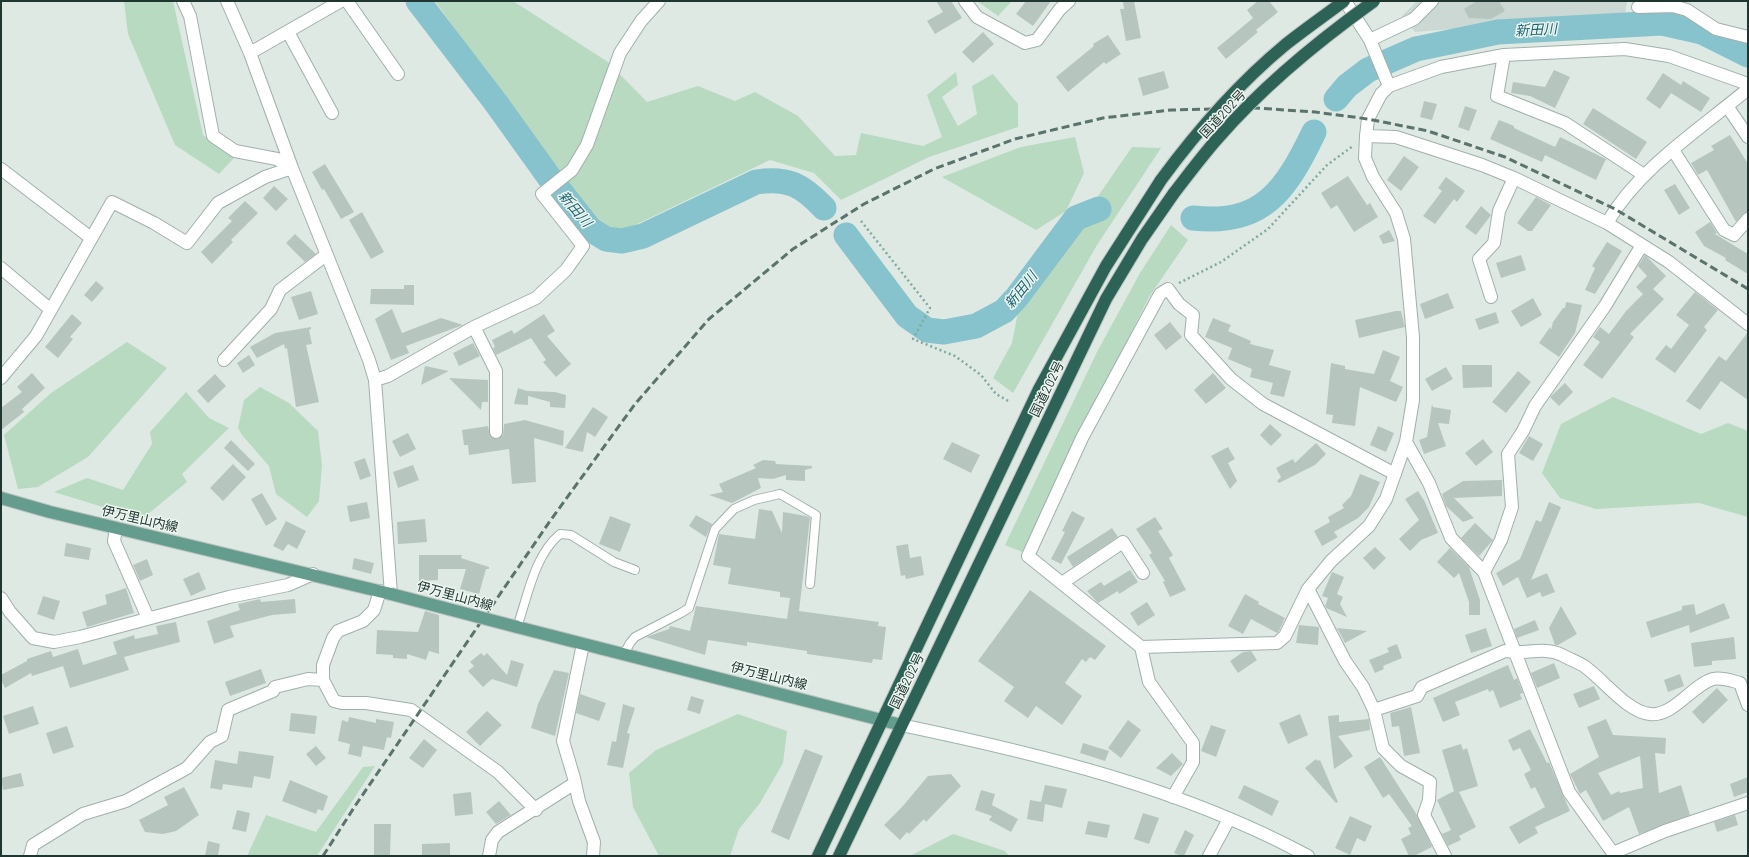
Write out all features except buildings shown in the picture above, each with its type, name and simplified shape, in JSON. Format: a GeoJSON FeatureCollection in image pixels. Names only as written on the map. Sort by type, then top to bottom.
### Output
{"type":"FeatureCollection","features":[{"type":"Feature","properties":{"kind":"highway","name":"国道202号"},"geometry":{"type":"LineString","coordinates":[[818,856],[1039,389],[1106,266],[1161,180],[1185,147],[1228,99],[1285,45],[1344,1]]}},
{"type":"Feature","properties":{"kind":"highway","name":"国道202号"},"geometry":{"type":"LineString","coordinates":[[839,856],[1106,299],[1142,239],[1174,193],[1218,137],[1269,86],[1315,44],[1374,1]]}},
{"type":"Feature","properties":{"kind":"main road","name":"伊万里山内線"},"geometry":{"type":"LineString","coordinates":[[1,498],[50,512],[313,574],[902,725]]}},
{"type":"Feature","properties":{"kind":"street"},"geometry":{"type":"LineString","coordinates":[[183,1],[190,16],[213,136],[235,151],[277,159],[292,168]]}},
{"type":"Feature","properties":{"kind":"street"},"geometry":{"type":"LineString","coordinates":[[227,1],[250,53],[292,168],[369,360],[375,380],[385,593],[374,610],[363,621],[338,631],[333,638],[323,665],[323,680],[334,701],[342,703],[366,703],[411,710],[498,772],[536,810]]}},
{"type":"Feature","properties":{"kind":"street"},"geometry":{"type":"LineString","coordinates":[[250,53],[341,1]]}},
{"type":"Feature","properties":{"kind":"street"},"geometry":{"type":"LineString","coordinates":[[347,1],[398,74]]}},
{"type":"Feature","properties":{"kind":"street"},"geometry":{"type":"LineString","coordinates":[[375,380],[388,376],[474,327],[536,298],[566,270],[583,246],[542,194],[572,170],[587,145],[620,53],[641,21],[659,1]]}},
{"type":"Feature","properties":{"kind":"street"},"geometry":{"type":"LineString","coordinates":[[965,1],[977,17],[1025,43],[1037,40],[1060,9],[1070,1]]}},
{"type":"Feature","properties":{"kind":"street"},"geometry":{"type":"LineString","coordinates":[[1344,1],[1372,45],[1389,86]]}},
{"type":"Feature","properties":{"kind":"street"},"geometry":{"type":"LineString","coordinates":[[1372,45],[1414,19],[1432,1]]}},
{"type":"Feature","properties":{"kind":"street"},"geometry":{"type":"LineString","coordinates":[[1638,7],[1673,6],[1687,10],[1716,29],[1748,37]]}},
{"type":"Feature","properties":{"kind":"street"},"geometry":{"type":"LineString","coordinates":[[288,32],[332,113]]}},
{"type":"Feature","properties":{"kind":"street"},"geometry":{"type":"LineString","coordinates":[[1141,647],[1277,643],[1285,636],[1308,589],[1331,561],[1369,526],[1386,500],[1406,442],[1413,400],[1413,337],[1404,239],[1396,213],[1373,177],[1365,158],[1368,119],[1381,94],[1389,86],[1441,67],[1504,55],[1625,49],[1669,56],[1748,84]]}},
{"type":"Feature","properties":{"kind":"street"},"geometry":{"type":"LineString","coordinates":[[1504,55],[1497,96],[1565,123],[1644,175]]}},
{"type":"Feature","properties":{"kind":"street"},"geometry":{"type":"LineString","coordinates":[[1607,223],[1615,209],[1644,175],[1748,89]]}},
{"type":"Feature","properties":{"kind":"street"},"geometry":{"type":"LineString","coordinates":[[1727,106],[1748,137]]}},
{"type":"Feature","properties":{"kind":"street"},"geometry":{"type":"LineString","coordinates":[[1366,136],[1396,137],[1514,178],[1607,223],[1687,275],[1748,324]]}},
{"type":"Feature","properties":{"kind":"street"},"geometry":{"type":"LineString","coordinates":[[1674,150],[1724,230],[1734,235],[1748,219]]}},
{"type":"Feature","properties":{"kind":"street"},"geometry":{"type":"LineString","coordinates":[[1,378],[36,336],[112,202],[154,223],[187,243],[218,203],[265,177],[292,168]]}},
{"type":"Feature","properties":{"kind":"street"},"geometry":{"type":"LineString","coordinates":[[1,169],[91,238]]}},
{"type":"Feature","properties":{"kind":"street"},"geometry":{"type":"LineString","coordinates":[[1491,298],[1479,259],[1494,243],[1499,211],[1514,178]]}},
{"type":"Feature","properties":{"kind":"street"},"geometry":{"type":"LineString","coordinates":[[1484,572],[1501,540],[1512,507],[1508,454],[1523,431],[1535,406],[1605,306],[1642,245]]}},
{"type":"Feature","properties":{"kind":"street"},"geometry":{"type":"LineString","coordinates":[[224,360],[271,309],[280,290],[326,255]]}},
{"type":"Feature","properties":{"kind":"street"},"geometry":{"type":"LineString","coordinates":[[1,268],[51,310]]}},
{"type":"Feature","properties":{"kind":"street"},"geometry":{"type":"LineString","coordinates":[[1173,797],[1193,762],[1194,742],[1149,682],[1141,647],[1028,556],[1082,438],[1160,294],[1168,288],[1179,304],[1193,315],[1191,336],[1232,379],[1263,404],[1395,474]]}},
{"type":"Feature","properties":{"kind":"street"},"geometry":{"type":"LineString","coordinates":[[474,327],[496,371],[496,432]]}},
{"type":"Feature","properties":{"kind":"street"},"geometry":{"type":"LineString","coordinates":[[1406,442],[1429,483],[1451,538],[1484,572],[1514,653],[1569,792],[1613,853],[1665,831],[1748,803]]}},
{"type":"Feature","properties":{"kind":"street"},"geometry":{"type":"LineString","coordinates":[[116,528],[114,541],[148,618]]}},
{"type":"Feature","properties":{"kind":"street"},"geometry":{"type":"LineString","coordinates":[[1062,583],[1123,542],[1143,573]]}},
{"type":"Feature","properties":{"kind":"street"},"geometry":{"type":"LineString","coordinates":[[1,598],[10,612],[32,638],[54,642],[80,637],[229,597],[288,585],[313,574]]}},
{"type":"Feature","properties":{"kind":"street"},"geometry":{"type":"LineString","coordinates":[[1308,589],[1345,661],[1363,687],[1374,710],[1383,748],[1401,766],[1430,782],[1428,800],[1424,815],[1445,856]]}},
{"type":"Feature","properties":{"kind":"street"},"geometry":{"type":"LineString","coordinates":[[583,644],[563,741],[576,784],[579,801],[594,842],[594,856]]}},
{"type":"Feature","properties":{"kind":"street"},"geometry":{"type":"LineString","coordinates":[[1374,710],[1417,696],[1422,686],[1505,651],[1514,653],[1542,650],[1560,654],[1584,666],[1636,709],[1651,715],[1663,712],[1678,704],[1693,689],[1714,679],[1728,679],[1740,683],[1745,687],[1748,705]]}},
{"type":"Feature","properties":{"kind":"street"},"geometry":{"type":"LineString","coordinates":[[30,856],[33,845],[83,814],[126,801],[188,768],[210,742],[222,736],[228,710],[273,692],[275,687],[308,679],[323,680]]}},
{"type":"Feature","properties":{"kind":"street"},"geometry":{"type":"LineString","coordinates":[[902,725],[1034,754],[1173,797],[1229,819],[1308,856]]}},
{"type":"Feature","properties":{"kind":"street"},"geometry":{"type":"LineString","coordinates":[[489,856],[492,840],[498,832],[576,784]]}},
{"type":"Feature","properties":{"kind":"street"},"geometry":{"type":"LineString","coordinates":[[1209,856],[1229,819]]}},
{"type":"Feature","properties":{"kind":"lane"},"geometry":{"type":"LineString","coordinates":[[624,654],[635,637],[689,608],[715,529],[730,512],[754,500],[780,494],[816,515],[810,584]]}},
{"type":"Feature","properties":{"kind":"lane"},"geometry":{"type":"LineString","coordinates":[[517,627],[542,556],[552,541],[560,534],[571,535],[614,562],[635,570]]}},
{"type":"Feature","properties":{"kind":"path"},"geometry":{"type":"LineString","coordinates":[[1168,288],[1221,262],[1268,229],[1327,165],[1366,136]]}},
{"type":"Feature","properties":{"kind":"path"},"geometry":{"type":"LineString","coordinates":[[861,221],[930,308],[913,339],[955,356],[981,375],[996,394],[1010,402]]}},
{"type":"Feature","properties":{"kind":"shaded area"},"geometry":{"type":"Polygon","coordinates":[[[1417,1],[1627,1],[1625,15],[1415,32],[1402,16],[1417,1]]]}},
{"type":"Feature","properties":{"kind":"green space"},"geometry":{"type":"Polygon","coordinates":[[[124,1],[173,1],[203,135],[234,158],[219,174],[175,145],[128,34],[124,1]]]}},
{"type":"Feature","properties":{"kind":"green space"},"geometry":{"type":"Polygon","coordinates":[[[435,1],[513,1],[608,62],[647,102],[698,86],[735,101],[755,92],[798,116],[835,156],[856,155],[861,133],[923,146],[942,137],[927,95],[956,72],[958,85],[942,97],[958,126],[977,114],[972,86],[993,74],[1018,104],[1018,127],[929,157],[841,200],[814,173],[770,160],[629,228],[613,230],[593,221],[435,1]]]}},
{"type":"Feature","properties":{"kind":"green space"},"geometry":{"type":"Polygon","coordinates":[[[977,1],[1012,1],[998,16],[977,1]]]}},
{"type":"Feature","properties":{"kind":"green space"},"geometry":{"type":"Polygon","coordinates":[[[1075,137],[1084,173],[1066,211],[1036,230],[942,177],[1021,147],[1075,137]]]}},
{"type":"Feature","properties":{"kind":"green space"},"geometry":{"type":"Polygon","coordinates":[[[1132,147],[1161,148],[1097,245],[1013,393],[993,378],[1012,343],[1018,312],[1132,147]]]}},
{"type":"Feature","properties":{"kind":"green space"},"geometry":{"type":"Polygon","coordinates":[[[1171,225],[1188,240],[1149,297],[1022,552],[1005,545],[1097,352],[1140,273],[1171,225]]]}},
{"type":"Feature","properties":{"kind":"green space"},"geometry":{"type":"Polygon","coordinates":[[[127,342],[167,368],[88,457],[38,487],[18,489],[4,435],[51,393],[127,342]]]}},
{"type":"Feature","properties":{"kind":"green space"},"geometry":{"type":"Polygon","coordinates":[[[260,387],[289,403],[318,431],[322,466],[319,501],[307,517],[276,494],[269,466],[242,435],[238,428],[244,400],[260,387]]]}},
{"type":"Feature","properties":{"kind":"green space"},"geometry":{"type":"Polygon","coordinates":[[[186,392],[209,418],[229,428],[182,474],[187,482],[142,519],[54,492],[87,478],[123,490],[152,444],[150,432],[186,392]]]}},
{"type":"Feature","properties":{"kind":"green space"},"geometry":{"type":"Polygon","coordinates":[[[1613,397],[1701,434],[1728,423],[1748,431],[1748,517],[1699,503],[1596,509],[1560,498],[1542,473],[1561,424],[1613,397]]]}},
{"type":"Feature","properties":{"kind":"green space"},"geometry":{"type":"Polygon","coordinates":[[[738,714],[787,731],[783,763],[760,803],[739,829],[730,856],[659,856],[633,807],[629,773],[656,750],[738,714]]]}},
{"type":"Feature","properties":{"kind":"green space"},"geometry":{"type":"Polygon","coordinates":[[[375,766],[317,856],[247,856],[266,815],[316,832],[363,767],[375,766]]]}},
{"type":"Feature","properties":{"kind":"green space"},"geometry":{"type":"Polygon","coordinates":[[[953,834],[1005,851],[1009,856],[910,856],[953,834]]]}},
{"type":"Feature","properties":{"kind":"waterway","name":"新田川"},"geometry":{"type":"LineString","coordinates":[[418,1],[496,103],[549,177],[590,229],[606,239],[622,241],[643,236],[756,182],[777,181],[794,184],[809,194],[824,208]]}},
{"type":"Feature","properties":{"kind":"waterway","name":"新田川"},"geometry":{"type":"LineString","coordinates":[[1336,99],[1347,86],[1368,70],[1416,49],[1498,32],[1662,23],[1702,32],[1748,55]]}},
{"type":"Feature","properties":{"kind":"waterway","name":"新田川"},"geometry":{"type":"LineString","coordinates":[[1193,218],[1217,219],[1238,216],[1255,210],[1269,200],[1282,187],[1304,153],[1314,132]]}},
{"type":"Feature","properties":{"kind":"waterway","name":"新田川"},"geometry":{"type":"LineString","coordinates":[[846,235],[907,316],[927,330],[944,332],[976,326],[1004,311],[1017,297],[1076,218],[1099,209]]}},
{"type":"Feature","properties":{"kind":"railway"},"geometry":{"type":"LineString","coordinates":[[323,856],[355,806],[550,521],[635,404],[709,319],[793,249],[864,204],[934,169],[1015,139],[1103,118],[1171,110],[1256,108],[1315,112],[1368,119],[1428,131],[1505,157],[1615,209],[1748,289]]}}]}
